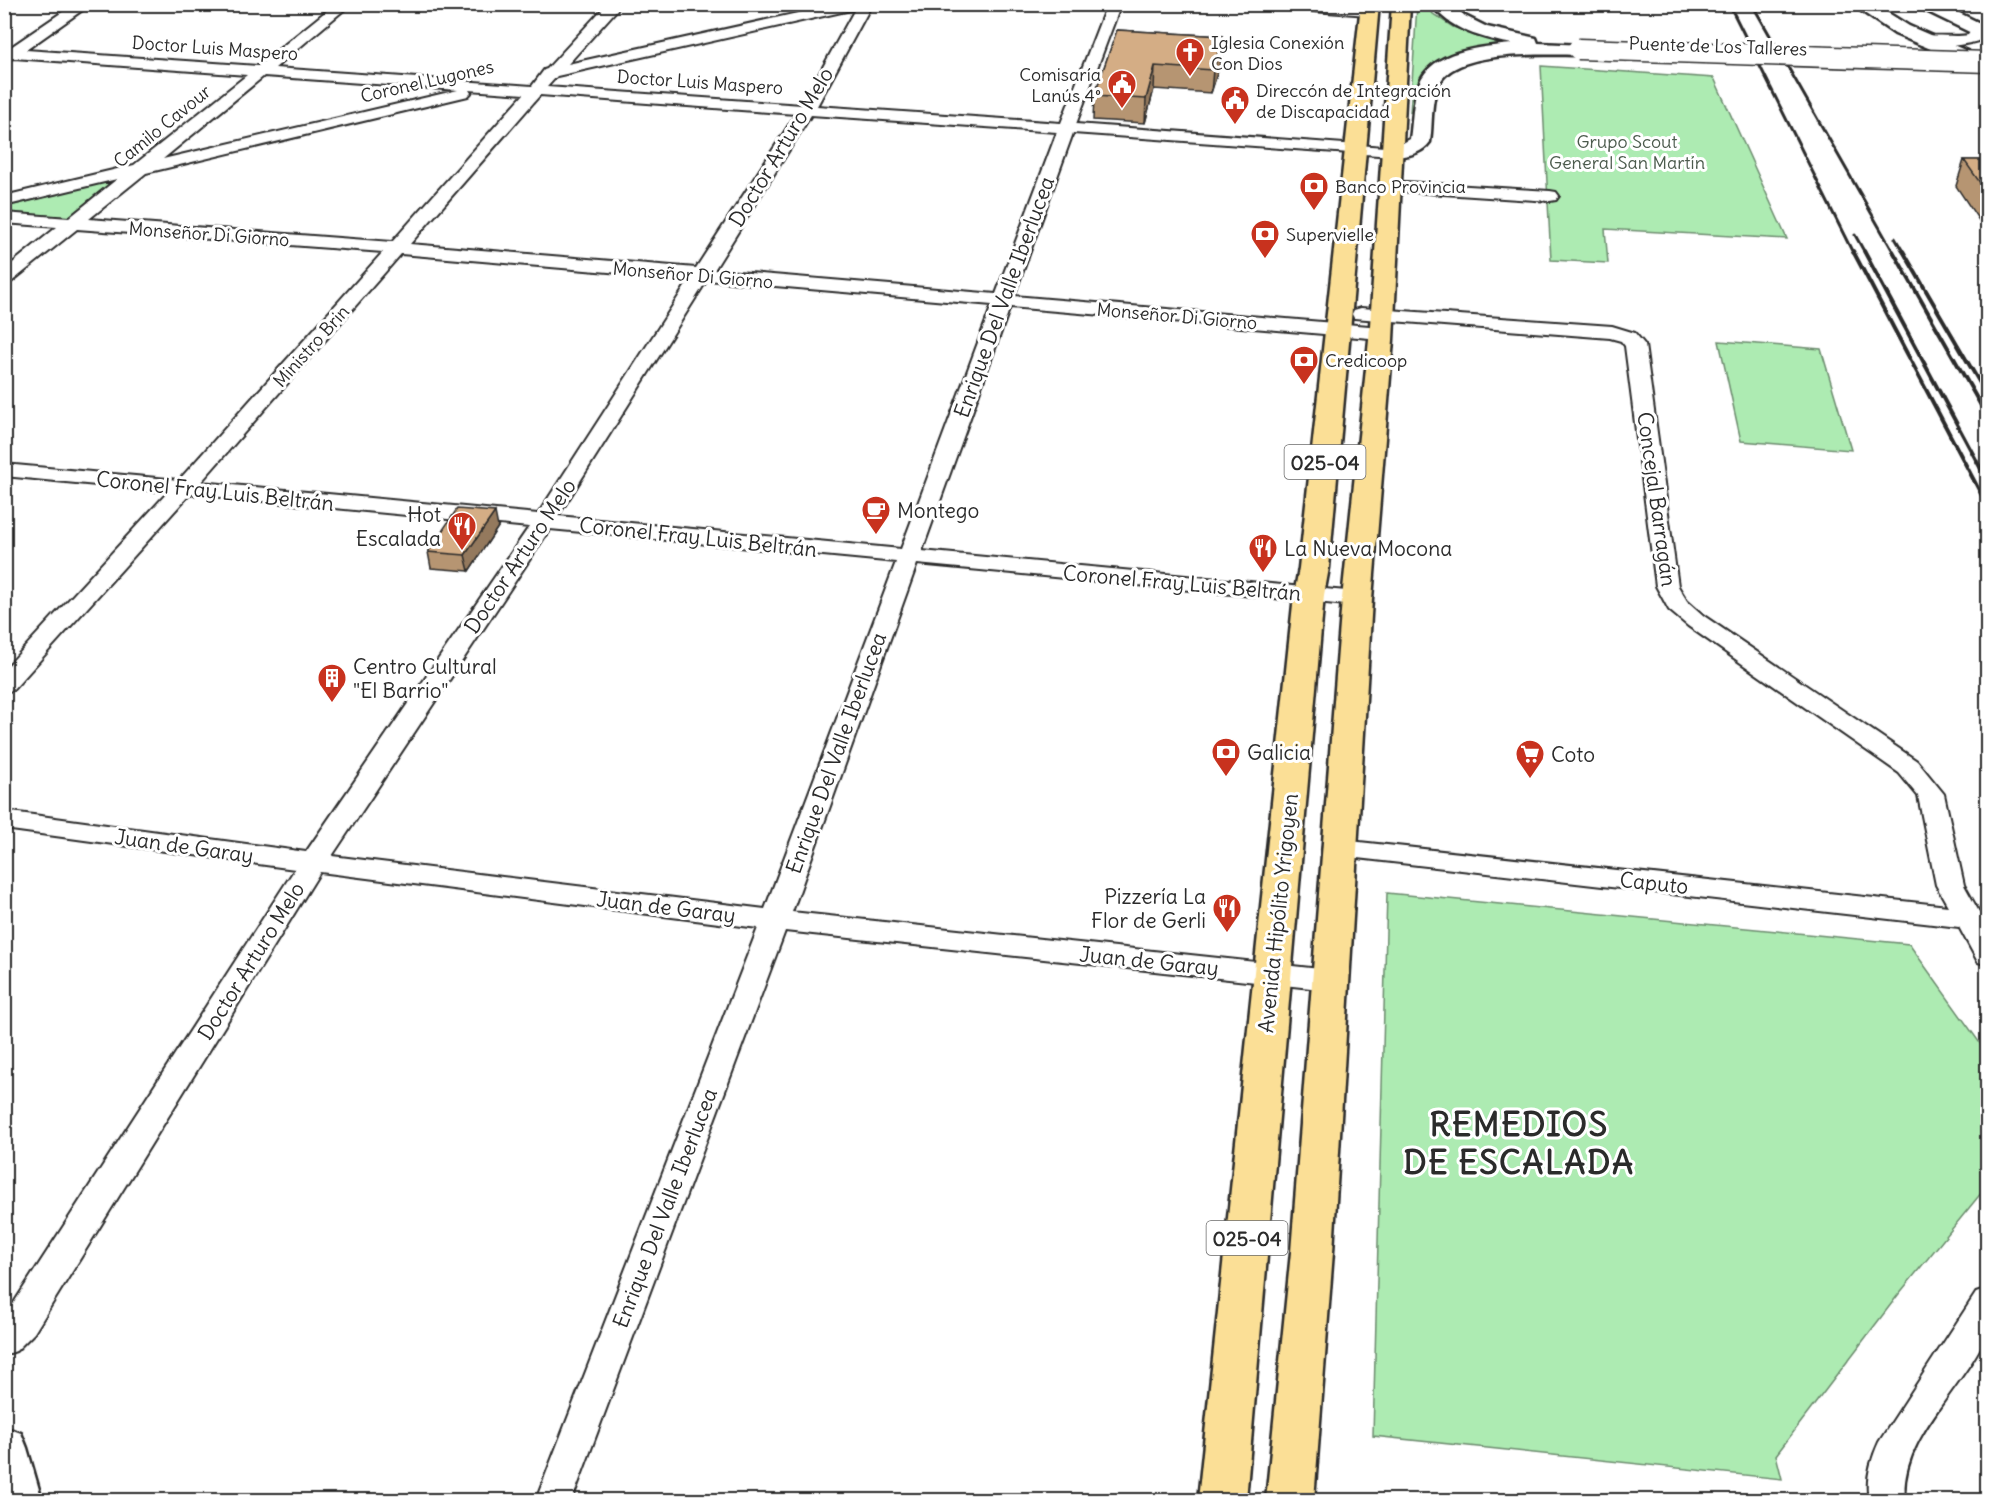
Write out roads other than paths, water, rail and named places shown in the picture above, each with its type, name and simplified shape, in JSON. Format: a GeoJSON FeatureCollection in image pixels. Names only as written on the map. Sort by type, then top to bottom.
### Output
{"type":"FeatureCollection","features":[{"type":"Feature","properties":{"kind":"main road","name":"025-04"},"geometry":{"type":"LineString","coordinates":[[1290,1500],[1312,1252],[1357,599],[1381,324],[1401,4]]}},
{"type":"Feature","properties":{"kind":"main road","name":"Puente de Los Talleres"},"geometry":{"type":"LineString","coordinates":[[1440,4],[1458,21],[1498,35],[1578,49]]}},
{"type":"Feature","properties":{"kind":"main road","name":"Puente de Los Talleres"},"geometry":{"type":"LineString","coordinates":[[1457,4],[1467,15],[1482,24],[1506,32],[1552,40],[1988,55]]}},
{"type":"Feature","properties":{"kind":"main road"},"geometry":{"type":"LineString","coordinates":[[1860,4],[1920,40],[1988,67]]}},
{"type":"Feature","properties":{"kind":"main road"},"geometry":{"type":"LineString","coordinates":[[1936,6],[1983,33]]}},
{"type":"Feature","properties":{"kind":"main road","name":"Avenida Hipólito Yrigoyen"},"geometry":{"type":"LineString","coordinates":[[1222,1500],[1309,595],[1314,567],[1369,8]]}},
{"type":"Feature","properties":{"kind":"main road","name":"Puente de Los Talleres"},"geometry":{"type":"LineString","coordinates":[[1392,151],[1408,149],[1420,142],[1429,81],[1441,66],[1459,59],[1497,52],[1578,49],[1988,62]]}},
{"type":"Feature","properties":{"kind":"main road"},"geometry":{"type":"LineString","coordinates":[[4,1448],[18,1500]]}},
{"type":"Feature","properties":{"kind":"street"},"geometry":{"type":"LineString","coordinates":[[7,55],[84,4]]}},
{"type":"Feature","properties":{"kind":"street","name":"Camilo Cavour"},"geometry":{"type":"LineString","coordinates":[[4,279],[344,4]]}},
{"type":"Feature","properties":{"kind":"street","name":"Ministro Brin"},"geometry":{"type":"LineString","coordinates":[[4,685],[184,488],[552,72],[615,4]]}},
{"type":"Feature","properties":{"kind":"street","name":"Coronel Lugones"},"geometry":{"type":"LineString","coordinates":[[4,201],[552,72],[859,4]]}},
{"type":"Feature","properties":{"kind":"street","name":"Doctor Arturo Melo"},"geometry":{"type":"LineString","coordinates":[[4,1341],[22,1323],[312,864],[543,523],[807,109],[865,4]]}},
{"type":"Feature","properties":{"kind":"street","name":"Enrique Del Valle Iberlucea"},"geometry":{"type":"LineString","coordinates":[[554,1500],[774,920],[1114,4]]}},
{"type":"Feature","properties":{"kind":"street"},"geometry":{"type":"LineString","coordinates":[[1270,4],[1369,8]]}},
{"type":"Feature","properties":{"kind":"street"},"geometry":{"type":"LineString","coordinates":[[1920,40],[1956,42],[1983,33]]}},
{"type":"Feature","properties":{"kind":"street","name":"Doctor Luis Maspero"},"geometry":{"type":"LineString","coordinates":[[7,55],[1392,151]]}},
{"type":"Feature","properties":{"kind":"street"},"geometry":{"type":"LineString","coordinates":[[1389,186],[1550,196]]}},
{"type":"Feature","properties":{"kind":"street","name":"Monseñor Di Giorno"},"geometry":{"type":"LineString","coordinates":[[4,218],[398,248],[1002,302],[1381,324]]}},
{"type":"Feature","properties":{"kind":"street","name":"Concejal Barragán"},"geometry":{"type":"LineString","coordinates":[[1381,324],[1612,332],[1629,337],[1635,345],[1666,586],[1671,596],[1696,621],[1908,767],[1922,780],[1931,794],[1950,885],[1988,955]]}},
{"type":"Feature","properties":{"kind":"street","name":"Coronel Fray Luis Beltrán"},"geometry":{"type":"LineString","coordinates":[[4,470],[1357,599]]}},
{"type":"Feature","properties":{"kind":"street","name":"Juan de Garay"},"geometry":{"type":"LineString","coordinates":[[4,820],[312,864],[774,920],[1329,980]]}},
{"type":"Feature","properties":{"kind":"street","name":"Caputo"},"geometry":{"type":"LineString","coordinates":[[1341,849],[1967,918]]}},
{"type":"Feature","properties":{"kind":"street"},"geometry":{"type":"LineString","coordinates":[[1887,1500],[1885,1488],[1892,1452],[1988,1303]]}},
{"type":"Feature","properties":{"kind":"railway"},"geometry":{"type":"LineString","coordinates":[[1729,4],[1853,253]]}},
{"type":"Feature","properties":{"kind":"railway"},"geometry":{"type":"LineString","coordinates":[[1752,4],[1894,253]]}},
{"type":"Feature","properties":{"kind":"railway"},"geometry":{"type":"LineString","coordinates":[[1855,235],[1865,253]]}},
{"type":"Feature","properties":{"kind":"railway"},"geometry":{"type":"LineString","coordinates":[[1895,238],[1904,253]]}},
{"type":"Feature","properties":{"kind":"railway"},"geometry":{"type":"LineString","coordinates":[[1853,251],[1988,507]]}},
{"type":"Feature","properties":{"kind":"railway"},"geometry":{"type":"LineString","coordinates":[[1864,251],[1988,482]]}},
{"type":"Feature","properties":{"kind":"railway"},"geometry":{"type":"LineString","coordinates":[[1893,251],[1988,418]]}},
{"type":"Feature","properties":{"kind":"railway"},"geometry":{"type":"LineString","coordinates":[[1903,251],[1988,397]]}},
{"type":"Feature","properties":{"kind":"place","name":"Iglesia Conexión Con Dios"},"geometry":{"type":"Point","coordinates":[1190,78]}},
{"type":"Feature","properties":{"kind":"place","name":"Comisaría Lanús 4°"},"geometry":{"type":"Point","coordinates":[1122,110]}},
{"type":"Feature","properties":{"kind":"place","name":"Direccón de Integración de Discapacidad"},"geometry":{"type":"Point","coordinates":[1235,126]}},
{"type":"Feature","properties":{"kind":"place","name":"Banco Provincia"},"geometry":{"type":"Point","coordinates":[1314,212]}},
{"type":"Feature","properties":{"kind":"place","name":"Supervielle"},"geometry":{"type":"Point","coordinates":[1265,260]}},
{"type":"Feature","properties":{"kind":"place","name":"Credicoop"},"geometry":{"type":"Point","coordinates":[1304,386]}},
{"type":"Feature","properties":{"kind":"place","name":"Montego"},"geometry":{"type":"Point","coordinates":[876,536]}},
{"type":"Feature","properties":{"kind":"place","name":"Hot Escalada"},"geometry":{"type":"Point","coordinates":[462,552]}},
{"type":"Feature","properties":{"kind":"place","name":"La Nueva Mocona"},"geometry":{"type":"Point","coordinates":[1263,574]}},
{"type":"Feature","properties":{"kind":"place","name":"Centro Cultural \"El Barrio\""},"geometry":{"type":"Point","coordinates":[332,704]}},
{"type":"Feature","properties":{"kind":"place","name":"Galicia"},"geometry":{"type":"Point","coordinates":[1226,778]}},
{"type":"Feature","properties":{"kind":"place","name":"Coto"},"geometry":{"type":"Point","coordinates":[1530,780]}},
{"type":"Feature","properties":{"kind":"place","name":"Pizzería La Flor de Gerli"},"geometry":{"type":"Point","coordinates":[1227,934]}},
{"type":"Feature","properties":{"kind":"district","name":"REMEDIOS DE ESCALADA"},"geometry":{"type":"Point","coordinates":[1519,1143]}},
{"type":"Feature","properties":{"kind":"park label","name":"Grupo Scout General San Martín"},"geometry":{"type":"Point","coordinates":[1627,151]}}]}
